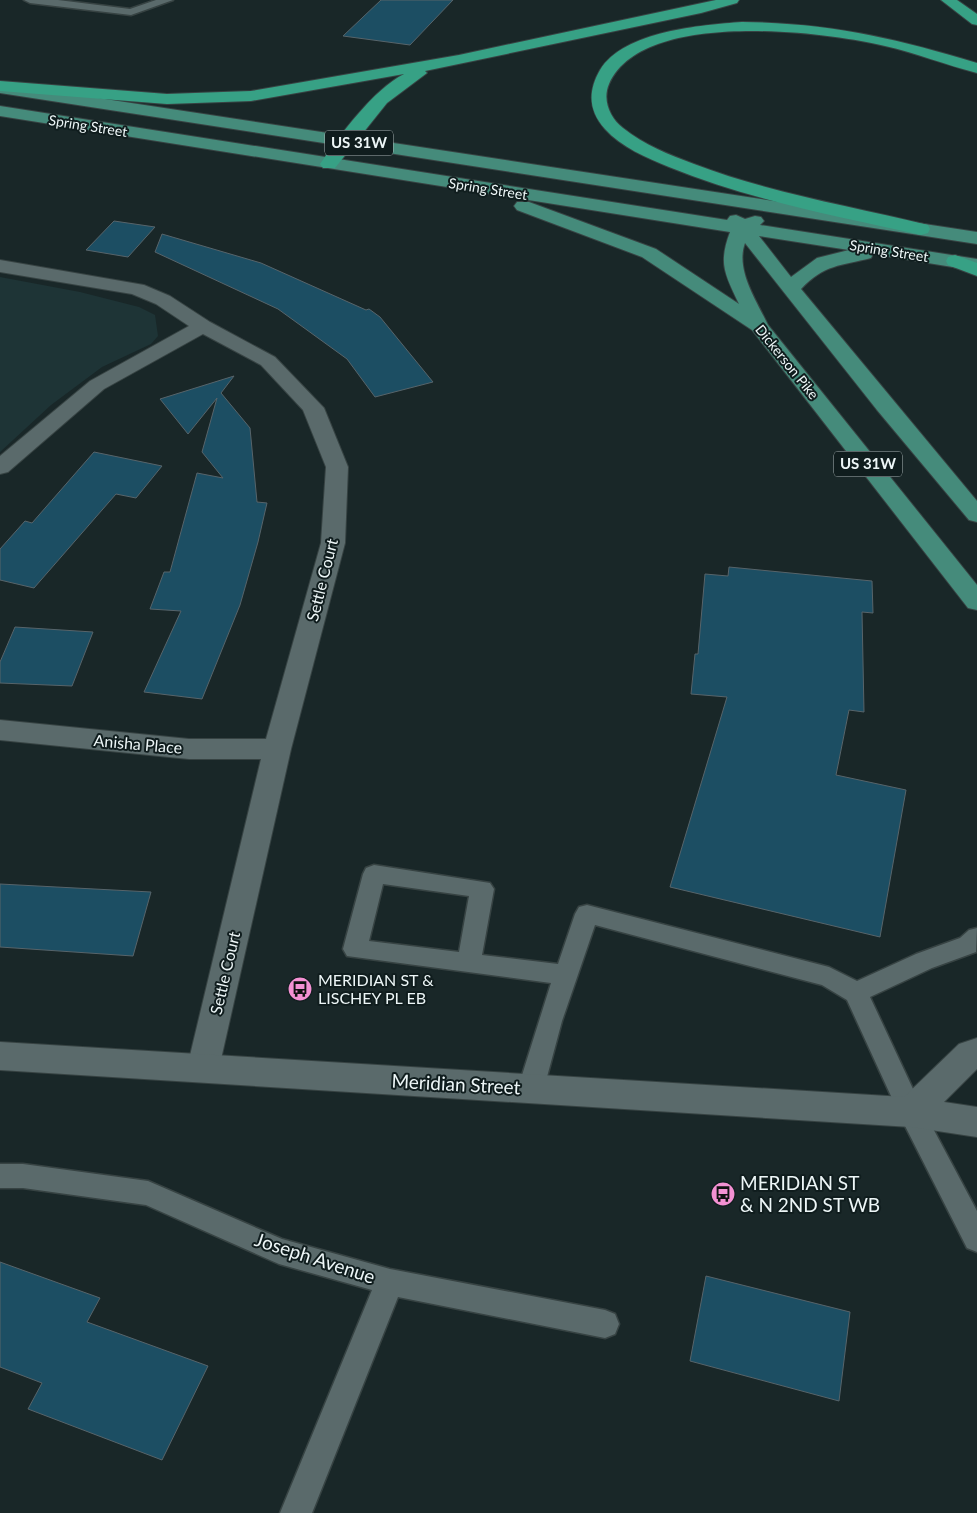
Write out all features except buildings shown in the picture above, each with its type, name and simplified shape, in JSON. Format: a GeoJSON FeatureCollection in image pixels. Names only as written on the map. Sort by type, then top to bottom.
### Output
{"type":"FeatureCollection","features":[{"type":"Feature","properties":{"kind":"highway"},"geometry":{"type":"LineString","coordinates":[[0,87],[166,99],[252,96],[459,60],[701,9],[732,0]]}},
{"type":"Feature","properties":{"kind":"highway"},"geometry":{"type":"LineString","coordinates":[[948,0],[977,21]]}},
{"type":"Feature","properties":{"kind":"highway"},"geometry":{"type":"LineString","coordinates":[[921,229],[722,182],[650,153],[614,129],[599,108],[599,87],[611,66],[635,48],[664,37],[705,29],[800,28],[884,41],[977,68]]}},
{"type":"Feature","properties":{"kind":"highway"},"geometry":{"type":"LineString","coordinates":[[329,164],[389,91],[408,77],[459,60]]}},
{"type":"Feature","properties":{"kind":"highway"},"geometry":{"type":"LineString","coordinates":[[955,261],[977,270]]}},
{"type":"Feature","properties":{"kind":"main road","name":"Spring Street"},"geometry":{"type":"LineString","coordinates":[[0,87],[977,238]]}},
{"type":"Feature","properties":{"kind":"main road","name":"Spring Street"},"geometry":{"type":"LineString","coordinates":[[0,111],[472,187],[741,227],[977,265]]}},
{"type":"Feature","properties":{"kind":"main road","name":"Dickerson Pike"},"geometry":{"type":"LineString","coordinates":[[472,187],[649,253],[760,326],[977,602]]}},
{"type":"Feature","properties":{"kind":"main road","name":"US 31W"},"geometry":{"type":"LineString","coordinates":[[718,198],[792,288],[839,352],[977,515]]}},
{"type":"Feature","properties":{"kind":"main road"},"geometry":{"type":"LineString","coordinates":[[760,326],[736,277],[732,252],[741,227],[762,218],[810,212]]}},
{"type":"Feature","properties":{"kind":"main road"},"geometry":{"type":"LineString","coordinates":[[792,288],[813,266],[832,258],[891,251]]}},
{"type":"Feature","properties":{"kind":"street","name":"Settle Court"},"geometry":{"type":"LineString","coordinates":[[0,266],[137,289],[163,300],[203,326],[268,361],[313,408],[337,467],[333,543],[277,749],[203,1068]]}},
{"type":"Feature","properties":{"kind":"street"},"geometry":{"type":"LineString","coordinates":[[0,467],[97,385],[203,326]]}},
{"type":"Feature","properties":{"kind":"street","name":"Anisha Place"},"geometry":{"type":"LineString","coordinates":[[0,730],[189,748],[277,749]]}},
{"type":"Feature","properties":{"kind":"street"},"geometry":{"type":"LineString","coordinates":[[911,1112],[971,1054],[977,1052]]}},
{"type":"Feature","properties":{"kind":"street","name":"Meridian Street"},"geometry":{"type":"LineString","coordinates":[[0,1056],[911,1112],[977,1122]]}},
{"type":"Feature","properties":{"kind":"lane"},"geometry":{"type":"LineString","coordinates":[[30,0],[131,12],[167,0]]}},
{"type":"Feature","properties":{"kind":"lane"},"geometry":{"type":"LineString","coordinates":[[469,963],[482,889],[374,874],[354,949],[565,975]]}},
{"type":"Feature","properties":{"kind":"lane"},"geometry":{"type":"LineString","coordinates":[[531,1088],[565,975],[587,914],[829,976],[856,993],[911,1112],[977,1238]]}},
{"type":"Feature","properties":{"kind":"lane"},"geometry":{"type":"LineString","coordinates":[[856,993],[924,961],[968,945],[977,937]]}},
{"type":"Feature","properties":{"kind":"lane","name":"Joseph Avenue"},"geometry":{"type":"LineString","coordinates":[[0,1176],[23,1176],[148,1193],[279,1251],[390,1282],[605,1324]]}},
{"type":"Feature","properties":{"kind":"lane"},"geometry":{"type":"LineString","coordinates":[[296,1513],[390,1282]]}},
{"type":"Feature","properties":{"kind":"shaded area"},"geometry":{"type":"Polygon","coordinates":[[[0,277],[80,292],[139,307],[155,315],[158,336],[151,344],[102,367],[51,405],[0,452],[0,277]]]}},
{"type":"Feature","properties":{"kind":"place","name":"MERIDIAN ST & LISCHEY PL EB"},"geometry":{"type":"Point","coordinates":[300,989]}},
{"type":"Feature","properties":{"kind":"place","name":"MERIDIAN ST & N 2ND ST WB"},"geometry":{"type":"Point","coordinates":[723,1194]}}]}
